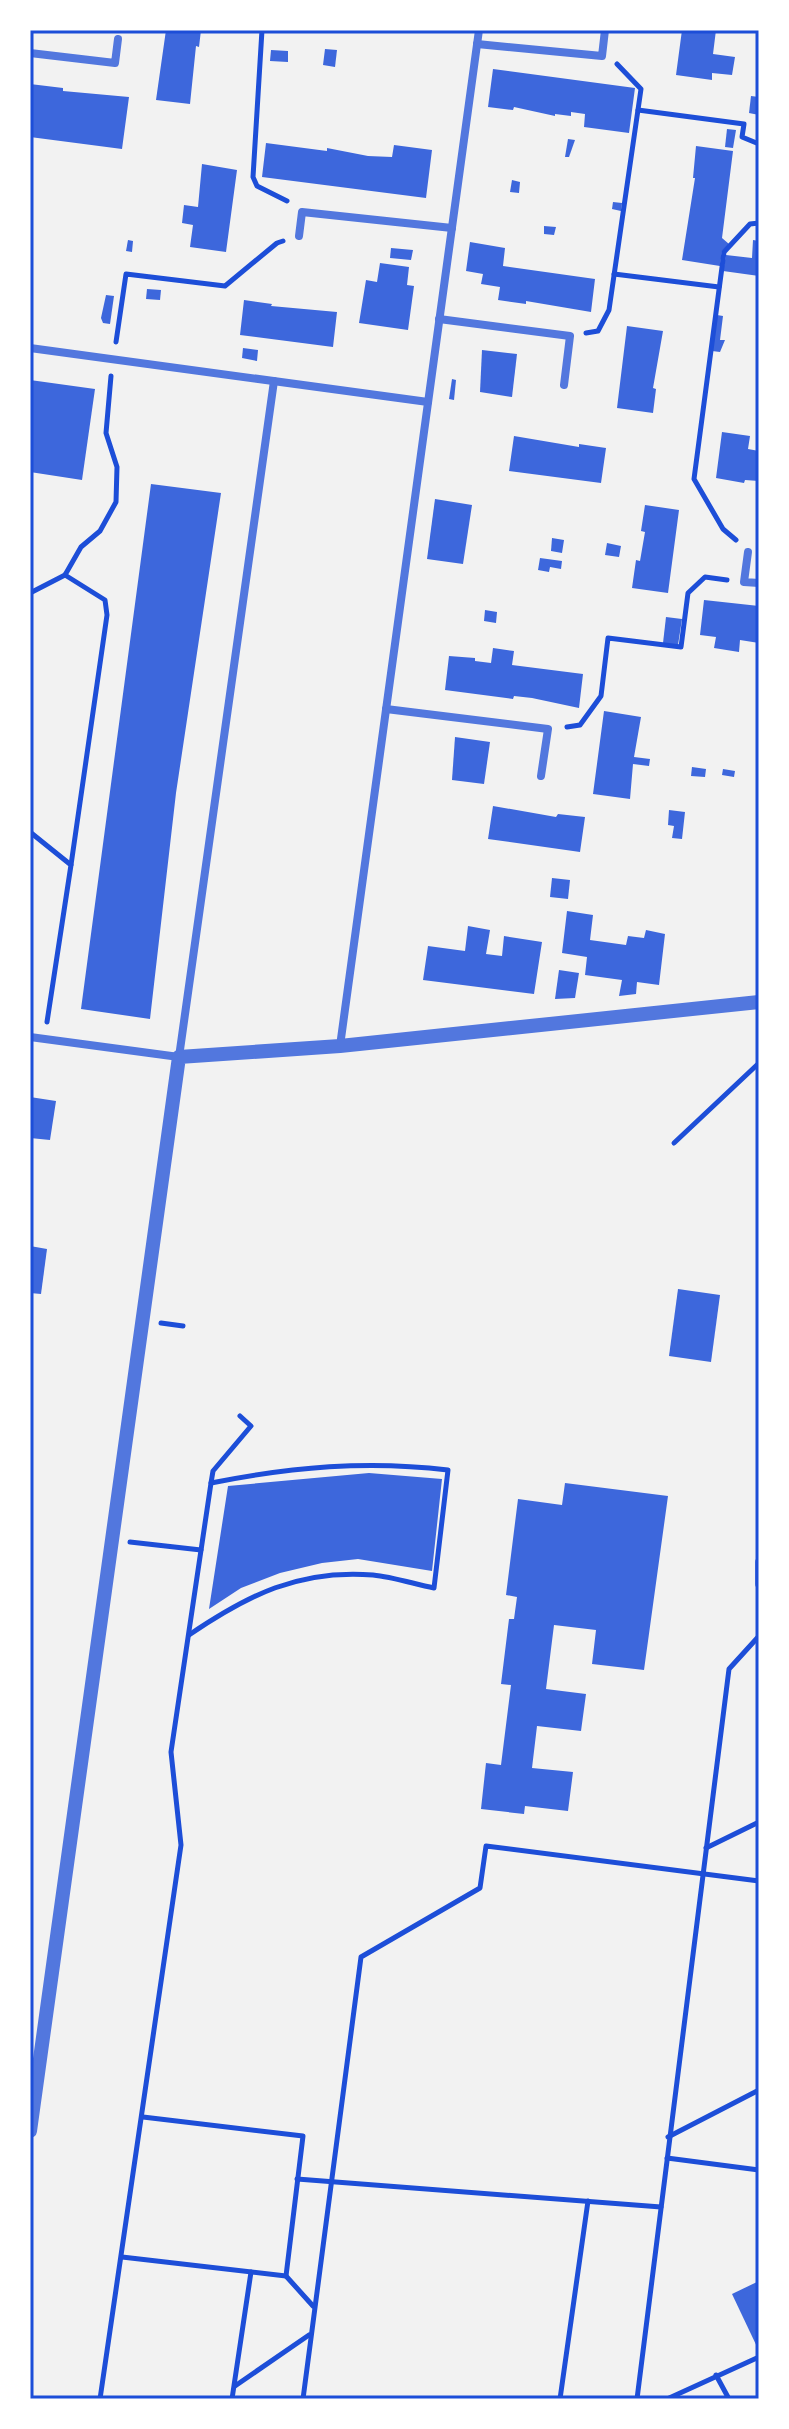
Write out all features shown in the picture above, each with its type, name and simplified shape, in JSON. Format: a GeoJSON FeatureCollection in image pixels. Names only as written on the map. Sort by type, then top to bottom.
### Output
{"type":"FeatureCollection","features":[{"type":"Feature","properties":{"kind":"street"},"geometry":{"type":"LineString","coordinates":[[340,1046],[479,30]]}},
{"type":"Feature","properties":{"kind":"street"},"geometry":{"type":"LineString","coordinates":[[477,44],[602,56],[605,30]]}},
{"type":"Feature","properties":{"kind":"street"},"geometry":{"type":"LineString","coordinates":[[30,53],[115,63],[118,39]]}},
{"type":"Feature","properties":{"kind":"street"},"geometry":{"type":"LineString","coordinates":[[299,236],[302,212],[452,228]]}},
{"type":"Feature","properties":{"kind":"street"},"geometry":{"type":"LineString","coordinates":[[439,319],[570,336],[564,385]]}},
{"type":"Feature","properties":{"kind":"street"},"geometry":{"type":"LineString","coordinates":[[30,348],[428,402]]}},
{"type":"Feature","properties":{"kind":"street"},"geometry":{"type":"LineString","coordinates":[[30,2131],[274,381]]}},
{"type":"Feature","properties":{"kind":"street"},"geometry":{"type":"LineString","coordinates":[[748,552],[744,582],[759,583]]}},
{"type":"Feature","properties":{"kind":"street"},"geometry":{"type":"LineString","coordinates":[[386,709],[548,729],[541,776]]}},
{"type":"Feature","properties":{"kind":"street"},"geometry":{"type":"LineString","coordinates":[[30,1037],[179,1057],[340,1046],[759,1002]]}},
{"type":"Feature","properties":{"kind":"street"},"geometry":{"type":"LineString","coordinates":[[759,1562],[759,1584]]}},
{"type":"Feature","properties":{"kind":"path"},"geometry":{"type":"LineString","coordinates":[[262,30],[253,177],[257,186],[285,199],[302,212]]}},
{"type":"Feature","properties":{"kind":"path"},"geometry":{"type":"LineString","coordinates":[[570,336],[598,331],[609,310],[641,89],[614,61],[602,56]]}},
{"type":"Feature","properties":{"kind":"path"},"geometry":{"type":"LineString","coordinates":[[638,110],[744,124],[742,137],[759,144]]}},
{"type":"Feature","properties":{"kind":"path"},"geometry":{"type":"LineString","coordinates":[[748,552],[723,529],[694,479],[724,252],[750,224],[759,223]]}},
{"type":"Feature","properties":{"kind":"path"},"geometry":{"type":"LineString","coordinates":[[30,593],[65,575],[81,547],[100,531],[116,502],[117,467],[106,433],[126,274],[225,286],[277,243],[299,236]]}},
{"type":"Feature","properties":{"kind":"path"},"geometry":{"type":"LineString","coordinates":[[614,274],[719,287]]}},
{"type":"Feature","properties":{"kind":"path"},"geometry":{"type":"LineString","coordinates":[[44,1038],[107,615],[105,600],[65,575]]}},
{"type":"Feature","properties":{"kind":"path"},"geometry":{"type":"LineString","coordinates":[[548,729],[580,725],[601,696],[608,638],[681,647],[688,593],[705,577],[744,582]]}},
{"type":"Feature","properties":{"kind":"path"},"geometry":{"type":"LineString","coordinates":[[30,832],[71,865]]}},
{"type":"Feature","properties":{"kind":"path"},"geometry":{"type":"LineString","coordinates":[[674,1143],[759,1063]]}},
{"type":"Feature","properties":{"kind":"path"},"geometry":{"type":"LineString","coordinates":[[100,2399],[181,1845],[171,1752],[213,1471],[251,1426],[240,1416]]}},
{"type":"Feature","properties":{"kind":"path"},"geometry":{"type":"LineString","coordinates":[[188,1636],[238,1602],[305,1579],[335,1574],[375,1576],[434,1588],[448,1470],[402,1465],[324,1466],[274,1471],[211,1483]]}},
{"type":"Feature","properties":{"kind":"path"},"geometry":{"type":"LineString","coordinates":[[112,1539],[201,1550]]}},
{"type":"Feature","properties":{"kind":"path"},"geometry":{"type":"LineString","coordinates":[[637,2399],[729,1669],[759,1636]]}},
{"type":"Feature","properties":{"kind":"path"},"geometry":{"type":"LineString","coordinates":[[706,1848],[759,1822]]}},
{"type":"Feature","properties":{"kind":"path"},"geometry":{"type":"LineString","coordinates":[[303,2399],[361,1957],[480,1888],[486,1846],[759,1881]]}},
{"type":"Feature","properties":{"kind":"path"},"geometry":{"type":"LineString","coordinates":[[668,2137],[758,2093]]}},
{"type":"Feature","properties":{"kind":"path"},"geometry":{"type":"LineString","coordinates":[[143,2117],[303,2136],[286,2276]]}},
{"type":"Feature","properties":{"kind":"path"},"geometry":{"type":"LineString","coordinates":[[667,2158],[759,2170]]}},
{"type":"Feature","properties":{"kind":"path"},"geometry":{"type":"LineString","coordinates":[[297,2179],[661,2207]]}},
{"type":"Feature","properties":{"kind":"path"},"geometry":{"type":"LineString","coordinates":[[560,2399],[588,2201]]}},
{"type":"Feature","properties":{"kind":"path"},"geometry":{"type":"LineString","coordinates":[[122,2257],[286,2276],[314,2307]]}},
{"type":"Feature","properties":{"kind":"path"},"geometry":{"type":"LineString","coordinates":[[232,2399],[251,2272]]}},
{"type":"Feature","properties":{"kind":"path"},"geometry":{"type":"LineString","coordinates":[[234,2386],[310,2334]]}},
{"type":"Feature","properties":{"kind":"path"},"geometry":{"type":"LineString","coordinates":[[667,2399],[759,2357]]}},
{"type":"Feature","properties":{"kind":"path"},"geometry":{"type":"LineString","coordinates":[[716,2375],[729,2399]]}},
{"type":"Feature","properties":{"kind":"building"},"geometry":{"type":"Polygon","coordinates":[[[166,30],[201,30],[199,47],[196,46],[190,104],[156,100],[166,30]]]}},
{"type":"Feature","properties":{"kind":"building"},"geometry":{"type":"Polygon","coordinates":[[[682,30],[716,30],[713,54],[735,57],[732,75],[712,73],[712,80],[676,75],[682,30]]]}},
{"type":"Feature","properties":{"kind":"building"},"geometry":{"type":"Polygon","coordinates":[[[325,49],[337,50],[335,67],[323,65],[325,49]]]}},
{"type":"Feature","properties":{"kind":"building"},"geometry":{"type":"Polygon","coordinates":[[[271,50],[288,51],[288,62],[270,61],[271,50]]]}},
{"type":"Feature","properties":{"kind":"building"},"geometry":{"type":"Polygon","coordinates":[[[493,69],[635,88],[629,133],[584,127],[585,114],[571,112],[571,116],[555,116],[514,107],[513,110],[488,107],[493,69]]]}},
{"type":"Feature","properties":{"kind":"building"},"geometry":{"type":"Polygon","coordinates":[[[30,84],[63,88],[63,91],[129,97],[122,149],[30,137],[30,84]]]}},
{"type":"Feature","properties":{"kind":"building"},"geometry":{"type":"Polygon","coordinates":[[[751,96],[759,97],[759,115],[749,113],[751,96]]]}},
{"type":"Feature","properties":{"kind":"building"},"geometry":{"type":"Polygon","coordinates":[[[727,129],[736,130],[733,148],[725,147],[727,129]]]}},
{"type":"Feature","properties":{"kind":"building"},"geometry":{"type":"Polygon","coordinates":[[[568,139],[575,140],[569,157],[565,157],[568,139]]]}},
{"type":"Feature","properties":{"kind":"building"},"geometry":{"type":"Polygon","coordinates":[[[266,143],[327,151],[327,148],[368,156],[392,157],[394,145],[432,150],[426,198],[262,177],[266,143]]]}},
{"type":"Feature","properties":{"kind":"building"},"geometry":{"type":"Polygon","coordinates":[[[696,146],[733,151],[722,238],[729,244],[722,251],[720,266],[682,260],[695,178],[696,146]]]}},
{"type":"Feature","properties":{"kind":"building"},"geometry":{"type":"Polygon","coordinates":[[[202,164],[237,170],[226,252],[190,247],[193,225],[182,223],[184,205],[198,207],[202,164]]]}},
{"type":"Feature","properties":{"kind":"building"},"geometry":{"type":"Polygon","coordinates":[[[512,180],[520,182],[519,193],[510,192],[512,180]]]}},
{"type":"Feature","properties":{"kind":"building"},"geometry":{"type":"Polygon","coordinates":[[[613,202],[622,203],[621,211],[612,209],[613,202]]]}},
{"type":"Feature","properties":{"kind":"building"},"geometry":{"type":"Polygon","coordinates":[[[544,226],[556,227],[554,235],[544,234],[544,226]]]}},
{"type":"Feature","properties":{"kind":"building"},"geometry":{"type":"Polygon","coordinates":[[[128,240],[133,241],[132,252],[126,251],[128,240]]]}},
{"type":"Feature","properties":{"kind":"building"},"geometry":{"type":"Polygon","coordinates":[[[753,240],[759,241],[759,276],[723,271],[726,255],[752,258],[753,240]]]}},
{"type":"Feature","properties":{"kind":"building"},"geometry":{"type":"Polygon","coordinates":[[[470,242],[505,248],[503,266],[595,279],[591,312],[526,301],[526,304],[498,300],[500,287],[481,284],[483,274],[466,271],[470,242]]]}},
{"type":"Feature","properties":{"kind":"building"},"geometry":{"type":"Polygon","coordinates":[[[391,248],[413,250],[411,260],[390,258],[391,248]]]}},
{"type":"Feature","properties":{"kind":"building"},"geometry":{"type":"Polygon","coordinates":[[[380,263],[409,267],[407,285],[414,286],[408,330],[359,323],[366,280],[377,282],[380,263]]]}},
{"type":"Feature","properties":{"kind":"building"},"geometry":{"type":"Polygon","coordinates":[[[147,289],[161,290],[160,300],[146,299],[147,289]]]}},
{"type":"Feature","properties":{"kind":"building"},"geometry":{"type":"Polygon","coordinates":[[[106,295],[114,296],[110,324],[103,323],[101,318],[106,295]]]}},
{"type":"Feature","properties":{"kind":"building"},"geometry":{"type":"Polygon","coordinates":[[[244,300],[271,306],[337,312],[333,347],[240,335],[244,300]]]}},
{"type":"Feature","properties":{"kind":"building"},"geometry":{"type":"Polygon","coordinates":[[[717,315],[723,316],[720,340],[725,340],[720,352],[712,351],[717,315]]]}},
{"type":"Feature","properties":{"kind":"building"},"geometry":{"type":"Polygon","coordinates":[[[627,326],[663,331],[653,388],[656,389],[653,413],[617,408],[627,326]]]}},
{"type":"Feature","properties":{"kind":"building"},"geometry":{"type":"Polygon","coordinates":[[[243,348],[258,350],[257,361],[242,358],[243,348]]]}},
{"type":"Feature","properties":{"kind":"building"},"geometry":{"type":"Polygon","coordinates":[[[482,350],[517,354],[512,397],[480,392],[482,350]]]}},
{"type":"Feature","properties":{"kind":"building"},"geometry":{"type":"Polygon","coordinates":[[[452,379],[456,380],[454,400],[449,399],[452,379]]]}},
{"type":"Feature","properties":{"kind":"building"},"geometry":{"type":"Polygon","coordinates":[[[30,380],[95,389],[82,480],[30,472],[30,380]]]}},
{"type":"Feature","properties":{"kind":"building"},"geometry":{"type":"Polygon","coordinates":[[[722,432],[750,436],[748,449],[759,451],[759,481],[745,480],[744,483],[716,478],[722,432]]]}},
{"type":"Feature","properties":{"kind":"building"},"geometry":{"type":"Polygon","coordinates":[[[514,436],[579,447],[579,444],[606,448],[601,483],[509,471],[514,436]]]}},
{"type":"Feature","properties":{"kind":"building"},"geometry":{"type":"Polygon","coordinates":[[[151,484],[221,493],[176,793],[150,1019],[81,1009],[151,484]]]}},
{"type":"Feature","properties":{"kind":"building"},"geometry":{"type":"Polygon","coordinates":[[[435,499],[472,505],[463,564],[427,559],[435,499]]]}},
{"type":"Feature","properties":{"kind":"building"},"geometry":{"type":"Polygon","coordinates":[[[645,505],[679,510],[668,593],[632,588],[636,560],[640,561],[645,532],[641,531],[645,505]]]}},
{"type":"Feature","properties":{"kind":"building"},"geometry":{"type":"Polygon","coordinates":[[[552,538],[564,540],[562,553],[551,551],[552,538]]]}},
{"type":"Feature","properties":{"kind":"building"},"geometry":{"type":"Polygon","coordinates":[[[607,543],[621,546],[619,557],[605,555],[607,543]]]}},
{"type":"Feature","properties":{"kind":"building"},"geometry":{"type":"Polygon","coordinates":[[[540,558],[562,561],[561,569],[550,567],[549,572],[538,570],[540,558]]]}},
{"type":"Feature","properties":{"kind":"building"},"geometry":{"type":"Polygon","coordinates":[[[704,600],[759,606],[759,643],[740,640],[739,652],[714,648],[716,637],[700,635],[704,600]]]}},
{"type":"Feature","properties":{"kind":"building"},"geometry":{"type":"Polygon","coordinates":[[[485,610],[497,612],[496,623],[484,621],[485,610]]]}},
{"type":"Feature","properties":{"kind":"building"},"geometry":{"type":"Polygon","coordinates":[[[666,617],[682,619],[678,645],[663,643],[666,617]]]}},
{"type":"Feature","properties":{"kind":"building"},"geometry":{"type":"Polygon","coordinates":[[[493,648],[514,651],[512,665],[583,674],[579,708],[532,698],[514,696],[513,699],[445,690],[449,656],[491,663],[493,648]]]}},
{"type":"Feature","properties":{"kind":"building"},"geometry":{"type":"Polygon","coordinates":[[[604,711],[641,717],[634,757],[650,759],[649,766],[633,764],[630,799],[593,794],[604,711]]]}},
{"type":"Feature","properties":{"kind":"building"},"geometry":{"type":"Polygon","coordinates":[[[455,737],[490,742],[484,784],[452,780],[455,737]]]}},
{"type":"Feature","properties":{"kind":"building"},"geometry":{"type":"Polygon","coordinates":[[[692,767],[706,769],[705,777],[691,776],[692,767]]]}},
{"type":"Feature","properties":{"kind":"building"},"geometry":{"type":"Polygon","coordinates":[[[723,769],[735,771],[734,777],[722,775],[723,769]]]}},
{"type":"Feature","properties":{"kind":"building"},"geometry":{"type":"Polygon","coordinates":[[[493,806],[556,817],[558,814],[585,817],[580,852],[488,839],[493,806]]]}},
{"type":"Feature","properties":{"kind":"building"},"geometry":{"type":"Polygon","coordinates":[[[669,810],[685,812],[682,839],[672,838],[674,826],[668,825],[669,810]]]}},
{"type":"Feature","properties":{"kind":"building"},"geometry":{"type":"Polygon","coordinates":[[[552,878],[570,880],[568,899],[550,897],[552,878]]]}},
{"type":"Feature","properties":{"kind":"building"},"geometry":{"type":"Polygon","coordinates":[[[567,911],[593,915],[590,940],[626,945],[628,936],[644,938],[646,930],[665,934],[659,985],[637,982],[636,994],[619,996],[622,980],[585,975],[587,957],[562,953],[567,911]]]}},
{"type":"Feature","properties":{"kind":"building"},"geometry":{"type":"Polygon","coordinates":[[[468,926],[490,930],[486,954],[502,956],[504,936],[542,942],[534,994],[423,980],[428,946],[465,951],[468,926]]]}},
{"type":"Feature","properties":{"kind":"building"},"geometry":{"type":"Polygon","coordinates":[[[559,970],[579,973],[575,998],[555,999],[559,970]]]}},
{"type":"Feature","properties":{"kind":"building"},"geometry":{"type":"Polygon","coordinates":[[[30,1097],[56,1101],[50,1140],[30,1138],[30,1097]]]}},
{"type":"Feature","properties":{"kind":"building"},"geometry":{"type":"Polygon","coordinates":[[[30,1246],[47,1249],[41,1294],[30,1293],[30,1246]]]}},
{"type":"Feature","properties":{"kind":"building"},"geometry":{"type":"Polygon","coordinates":[[[678,1289],[720,1295],[711,1362],[669,1356],[678,1289]]]}},
{"type":"Feature","properties":{"kind":"building"},"geometry":{"type":"Polygon","coordinates":[[[369,1473],[442,1479],[432,1571],[358,1559],[322,1563],[280,1573],[241,1588],[209,1609],[228,1486],[369,1473]]]}},
{"type":"Feature","properties":{"kind":"building"},"geometry":{"type":"Polygon","coordinates":[[[565,1483],[668,1496],[644,1670],[592,1664],[596,1630],[554,1625],[546,1689],[586,1694],[581,1731],[537,1726],[532,1768],[573,1772],[568,1811],[525,1806],[524,1814],[481,1809],[486,1763],[501,1765],[511,1685],[501,1684],[509,1619],[514,1619],[517,1597],[506,1595],[518,1499],[562,1505],[565,1483]]]}},
{"type":"Feature","properties":{"kind":"building"},"geometry":{"type":"Polygon","coordinates":[[[759,2281],[759,2351],[732,2294],[759,2281]]]}}]}
